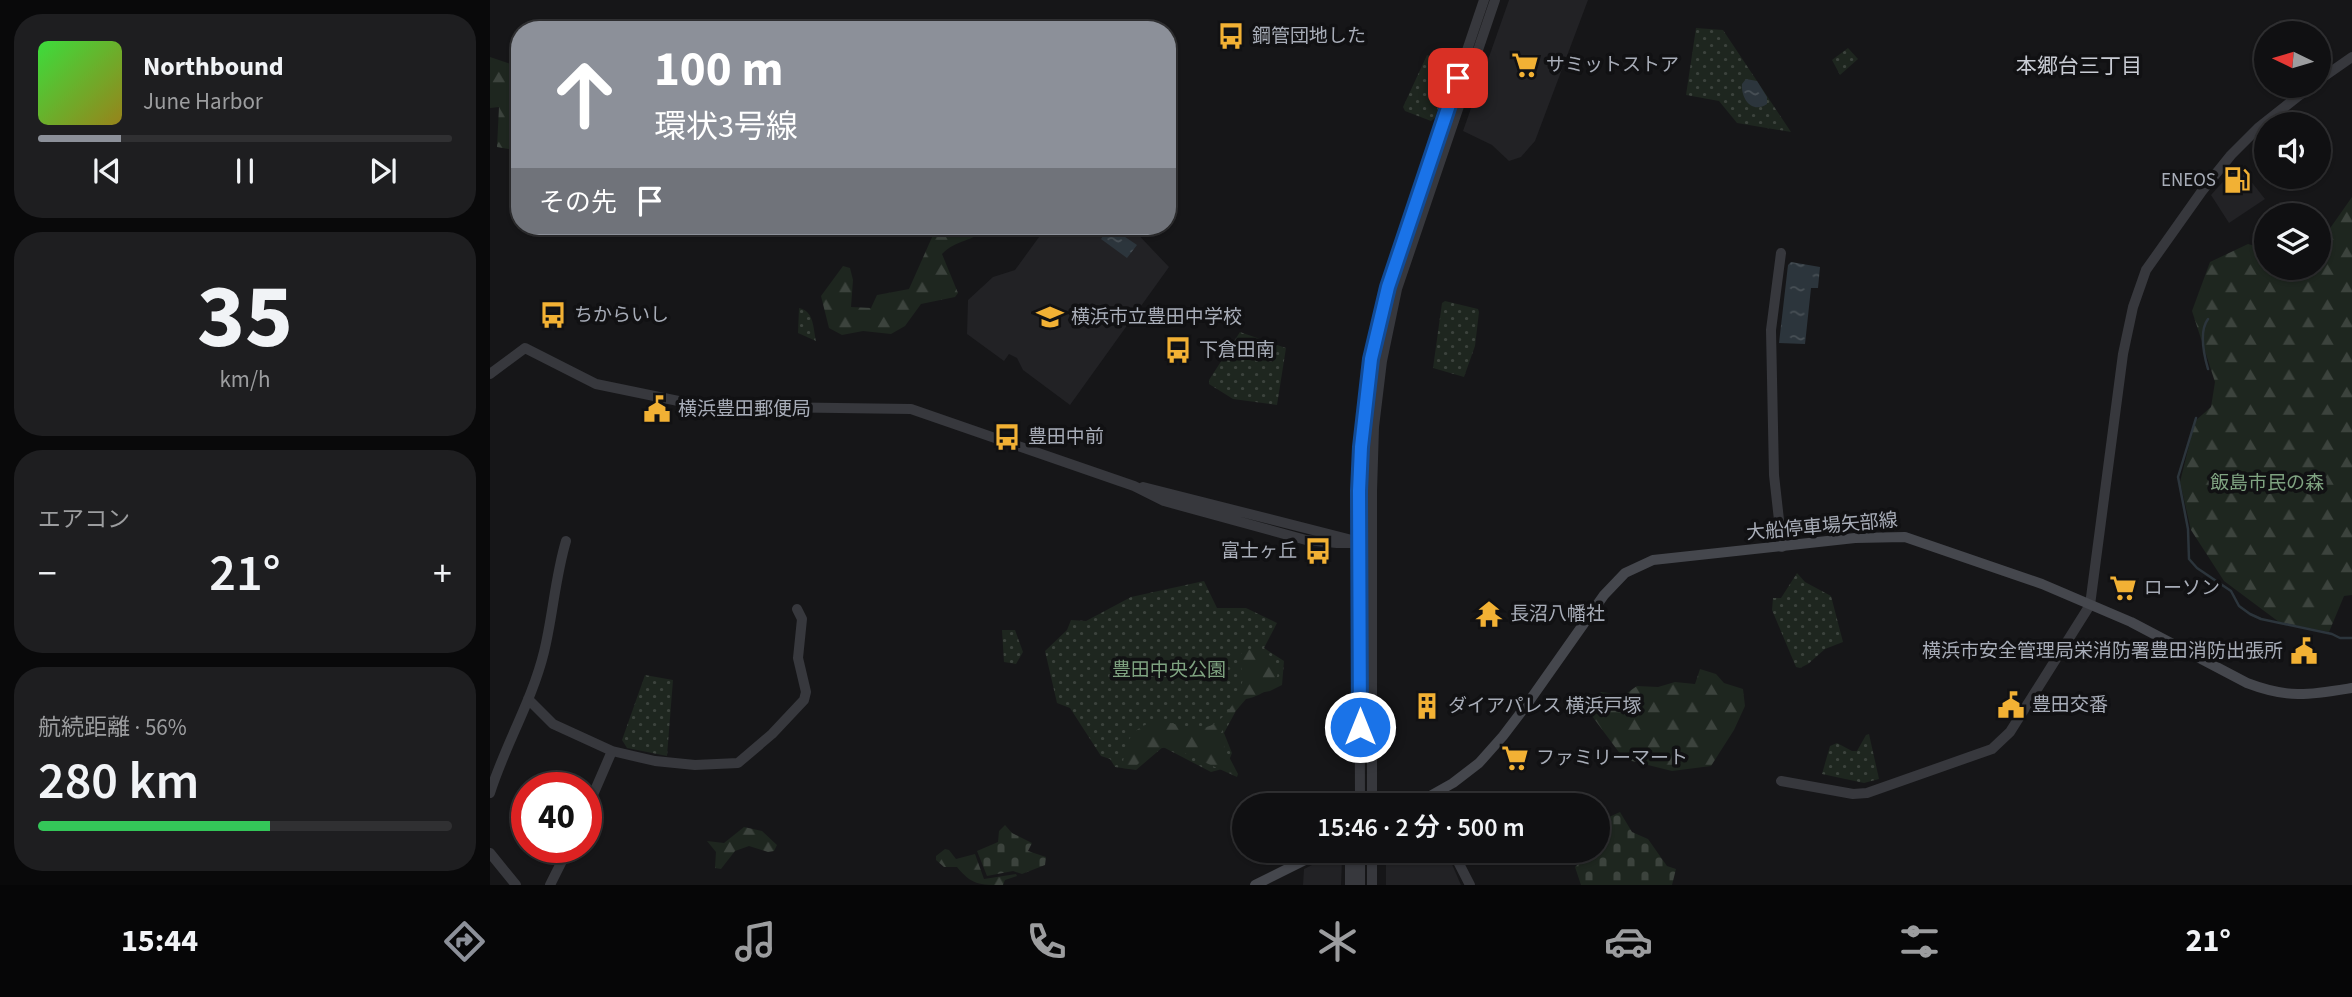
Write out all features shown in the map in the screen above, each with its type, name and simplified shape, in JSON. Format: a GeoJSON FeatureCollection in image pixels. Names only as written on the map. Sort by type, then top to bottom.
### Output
{"type":"FeatureCollection","features":[{"type":"Feature","properties":{"kind":"main road","name":"大船停車場矢部線"},"geometry":{"type":"LineString","coordinates":[[1441,793],[1479,763],[1503,736],[1604,595],[1625,573],[1641,564],[1660,559],[1866,537],[1905,537],[2042,584],[2131,622],[2247,683],[2266,690],[2308,695],[2352,688]]}},
{"type":"Feature","properties":{"kind":"main road"},"geometry":{"type":"LineString","coordinates":[[1255,885],[1299,863]]}},
{"type":"Feature","properties":{"kind":"street"},"geometry":{"type":"LineString","coordinates":[[1360,793],[1361,447],[1371,359],[1403,240],[1483,0]]}},
{"type":"Feature","properties":{"kind":"street"},"geometry":{"type":"LineString","coordinates":[[1372,793],[1374,427],[1389,321],[1397,289],[1495,0]]}},
{"type":"Feature","properties":{"kind":"street"},"geometry":{"type":"LineString","coordinates":[[2331,72],[2352,57]]}},
{"type":"Feature","properties":{"kind":"street"},"geometry":{"type":"LineString","coordinates":[[1781,781],[1853,794],[1867,793],[1992,749],[2010,732],[2090,605],[2123,354],[2133,307],[2146,270],[2231,155],[2258,128],[2296,98]]}},
{"type":"Feature","properties":{"kind":"street"},"geometry":{"type":"LineString","coordinates":[[1781,253],[1771,330],[1774,475],[1782,547]]}},
{"type":"Feature","properties":{"kind":"street"},"geometry":{"type":"LineString","coordinates":[[490,374],[526,348],[596,384],[693,404],[911,409],[1134,486],[1164,501],[1306,540],[1372,543]]}},
{"type":"Feature","properties":{"kind":"street"},"geometry":{"type":"LineString","coordinates":[[490,793],[507,744],[528,699],[544,651],[555,584],[566,541]]}},
{"type":"Feature","properties":{"kind":"street"},"geometry":{"type":"LineString","coordinates":[[528,699],[553,724],[612,751],[655,761],[695,765],[738,764],[772,734],[804,700],[806,692],[798,659],[802,619],[797,609]]}},
{"type":"Feature","properties":{"kind":"street"},"geometry":{"type":"LineString","coordinates":[[602,774],[612,751]]}},
{"type":"Feature","properties":{"kind":"street"},"geometry":{"type":"LineString","coordinates":[[490,853],[516,885]]}},
{"type":"Feature","properties":{"kind":"street"},"geometry":{"type":"LineString","coordinates":[[550,885],[561,863]]}},
{"type":"Feature","properties":{"kind":"street"},"geometry":{"type":"LineString","coordinates":[[1350,863],[1350,885]]}},
{"type":"Feature","properties":{"kind":"street"},"geometry":{"type":"LineString","coordinates":[[1360,863],[1360,885]]}},
{"type":"Feature","properties":{"kind":"street"},"geometry":{"type":"LineString","coordinates":[[1372,863],[1372,885]]}},
{"type":"Feature","properties":{"kind":"street"},"geometry":{"type":"LineString","coordinates":[[1459,863],[1470,885]]}},
{"type":"Feature","properties":{"kind":"shaded area","name":"サミットストア"},"geometry":{"type":"Polygon","coordinates":[[[1509,0],[1588,0],[1535,141],[1521,157],[1509,161],[1492,145],[1463,131],[1509,0]]]}},
{"type":"Feature","properties":{"kind":"shaded area","name":"ENEOS"},"geometry":{"type":"Polygon","coordinates":[[[2238,165],[2254,185],[2254,189],[2265,199],[2254,203],[2254,206],[2229,223],[2211,195],[2238,165]]]}},
{"type":"Feature","properties":{"kind":"shaded area","name":"横浜市立豊田中学校"},"geometry":{"type":"Polygon","coordinates":[[[1040,235],[1139,235],[1169,267],[1070,405],[1023,370],[1017,358],[1009,354],[1004,361],[967,334],[968,300],[993,277],[1015,270],[1040,235]]]}},
{"type":"Feature","properties":{"kind":"shaded area"},"geometry":{"type":"Polygon","coordinates":[[[1316,863],[1342,863],[1341,885],[1303,885],[1304,869],[1316,863]]]}},
{"type":"Feature","properties":{"kind":"shaded area"},"geometry":{"type":"Polygon","coordinates":[[[1386,863],[1451,863],[1461,885],[1386,885],[1386,863]]]}},
{"type":"Feature","properties":{"kind":"green space"},"geometry":{"type":"Polygon","coordinates":[[[1696,28],[1723,30],[1791,132],[1737,123],[1719,101],[1686,95],[1696,28]]]}},
{"type":"Feature","properties":{"kind":"green space"},"geometry":{"type":"Polygon","coordinates":[[[1848,48],[1858,59],[1840,75],[1832,60],[1848,48]]]}},
{"type":"Feature","properties":{"kind":"green space"},"geometry":{"type":"Polygon","coordinates":[[[1427,55],[1453,64],[1435,118],[1431,121],[1405,111],[1403,107],[1427,55]]]}},
{"type":"Feature","properties":{"kind":"green space"},"geometry":{"type":"Polygon","coordinates":[[[490,57],[511,64],[511,149],[497,147],[499,107],[490,108],[490,57]]]}},
{"type":"Feature","properties":{"kind":"green space","name":"飯島市民の森"},"geometry":{"type":"Polygon","coordinates":[[[2352,197],[2352,595],[2344,596],[2329,632],[2279,622],[2224,581],[2191,530],[2180,482],[2195,421],[2211,407],[2215,382],[2192,311],[2210,262],[2248,244],[2254,246],[2254,280],[2331,280],[2331,227],[2352,197]]]}},
{"type":"Feature","properties":{"kind":"green space"},"geometry":{"type":"Polygon","coordinates":[[[933,235],[976,235],[942,254],[958,293],[955,297],[921,304],[905,326],[891,334],[863,331],[842,335],[829,328],[821,296],[843,266],[850,268],[853,280],[851,307],[871,308],[877,295],[909,289],[933,235]]]}},
{"type":"Feature","properties":{"kind":"green space"},"geometry":{"type":"Polygon","coordinates":[[[1445,301],[1478,309],[1479,312],[1475,346],[1464,377],[1433,368],[1442,303],[1445,301]]]}},
{"type":"Feature","properties":{"kind":"green space"},"geometry":{"type":"Polygon","coordinates":[[[799,308],[808,312],[816,341],[798,333],[799,308]]]}},
{"type":"Feature","properties":{"kind":"green space"},"geometry":{"type":"Polygon","coordinates":[[[1240,332],[1286,348],[1277,405],[1233,399],[1209,384],[1240,332]]]}},
{"type":"Feature","properties":{"kind":"green space"},"geometry":{"type":"Polygon","coordinates":[[[1797,573],[1805,582],[1831,596],[1843,642],[1825,649],[1800,668],[1796,667],[1772,610],[1773,598],[1781,598],[1797,573]]]}},
{"type":"Feature","properties":{"kind":"green space","name":"豊田中央公園"},"geometry":{"type":"Polygon","coordinates":[[[1204,581],[1217,608],[1246,608],[1277,623],[1264,648],[1284,661],[1282,685],[1270,691],[1244,696],[1224,733],[1232,753],[1226,768],[1211,772],[1163,747],[1136,770],[1115,767],[1110,759],[1101,756],[1070,708],[1057,703],[1045,651],[1067,630],[1071,620],[1086,621],[1131,597],[1204,581]]]}},
{"type":"Feature","properties":{"kind":"green space"},"geometry":{"type":"Polygon","coordinates":[[[1002,630],[1015,630],[1023,652],[1016,664],[1004,662],[1002,630]]]}},
{"type":"Feature","properties":{"kind":"green space"},"geometry":{"type":"Polygon","coordinates":[[[1256,648],[1264,651],[1276,663],[1277,678],[1261,694],[1246,699],[1221,733],[1237,777],[1171,747],[1153,749],[1133,769],[1122,768],[1131,736],[1149,723],[1160,721],[1200,728],[1221,719],[1237,698],[1242,683],[1239,656],[1244,651],[1256,648]]]}},
{"type":"Feature","properties":{"kind":"green space"},"geometry":{"type":"Polygon","coordinates":[[[1700,669],[1716,674],[1724,683],[1743,689],[1745,706],[1734,730],[1711,766],[1672,771],[1624,759],[1589,712],[1601,692],[1624,695],[1637,686],[1658,687],[1675,682],[1695,684],[1700,669]]]}},
{"type":"Feature","properties":{"kind":"green space"},"geometry":{"type":"Polygon","coordinates":[[[645,675],[673,680],[667,756],[627,748],[622,740],[645,675]]]}},
{"type":"Feature","properties":{"kind":"green space"},"geometry":{"type":"Polygon","coordinates":[[[1869,734],[1879,779],[1864,783],[1822,774],[1830,746],[1837,743],[1857,751],[1869,734]]]}},
{"type":"Feature","properties":{"kind":"green space"},"geometry":{"type":"Polygon","coordinates":[[[1620,812],[1632,832],[1648,839],[1667,866],[1676,869],[1672,885],[1581,885],[1575,867],[1579,863],[1610,863],[1610,817],[1620,812]]]}},
{"type":"Feature","properties":{"kind":"green space"},"geometry":{"type":"Polygon","coordinates":[[[1005,825],[1012,833],[1032,843],[1028,851],[1046,857],[1045,865],[1022,874],[1013,871],[987,876],[977,851],[998,842],[999,831],[1005,825]]]}},
{"type":"Feature","properties":{"kind":"green space"},"geometry":{"type":"Polygon","coordinates":[[[744,827],[762,831],[777,845],[774,851],[768,852],[749,846],[735,851],[721,869],[715,868],[716,852],[707,841],[724,843],[744,827]]]}},
{"type":"Feature","properties":{"kind":"green space"},"geometry":{"type":"Polygon","coordinates":[[[945,849],[956,859],[975,854],[984,879],[1017,876],[1005,880],[1003,885],[977,883],[957,867],[944,867],[936,860],[936,856],[945,849]]]}},
{"type":"Feature","properties":{"kind":"water"},"geometry":{"type":"Polygon","coordinates":[[[1746,79],[1757,81],[1767,97],[1767,104],[1757,107],[1746,100],[1742,84],[1746,79]]]}},
{"type":"Feature","properties":{"kind":"water"},"geometry":{"type":"Polygon","coordinates":[[[1103,235],[1122,235],[1137,245],[1127,258],[1101,239],[1103,235]]]}},
{"type":"Feature","properties":{"kind":"water"},"geometry":{"type":"Polygon","coordinates":[[[1791,262],[1820,267],[1818,288],[1811,288],[1805,344],[1779,343],[1788,265],[1791,262]]]}},
{"type":"Feature","properties":{"kind":"waterway"},"geometry":{"type":"LineString","coordinates":[[2208,319],[2203,336],[2208,369]]}},
{"type":"Feature","properties":{"kind":"waterway"},"geometry":{"type":"LineString","coordinates":[[2196,418],[2178,477],[2188,529],[2189,559],[2197,568],[2231,591],[2239,606],[2250,614],[2340,638],[2352,638]]}},
{"type":"Feature","properties":{"kind":"place","name":"鋼管団地した"},"geometry":{"type":"Point","coordinates":[1231,36]}},
{"type":"Feature","properties":{"kind":"place","name":"サミットストア"},"geometry":{"type":"Point","coordinates":[1525,65]}},
{"type":"Feature","properties":{"kind":"place","name":"ENEOS"},"geometry":{"type":"Point","coordinates":[2237,180]}},
{"type":"Feature","properties":{"kind":"place","name":"ちからいし"},"geometry":{"type":"Point","coordinates":[553,315]}},
{"type":"Feature","properties":{"kind":"place","name":"横浜市立豊田中学校"},"geometry":{"type":"Point","coordinates":[1050,317]}},
{"type":"Feature","properties":{"kind":"place","name":"下倉田南"},"geometry":{"type":"Point","coordinates":[1178,350]}},
{"type":"Feature","properties":{"kind":"place","name":"横浜豊田郵便局"},"geometry":{"type":"Point","coordinates":[657,409]}},
{"type":"Feature","properties":{"kind":"place","name":"豊田中前"},"geometry":{"type":"Point","coordinates":[1007,437]}},
{"type":"Feature","properties":{"kind":"place","name":"富士ヶ丘"},"geometry":{"type":"Point","coordinates":[1318,551]}},
{"type":"Feature","properties":{"kind":"place","name":"ローソン"},"geometry":{"type":"Point","coordinates":[2123,588]}},
{"type":"Feature","properties":{"kind":"place","name":"長沼八幡社"},"geometry":{"type":"Point","coordinates":[1489,614]}},
{"type":"Feature","properties":{"kind":"place","name":"横浜市安全管理局栄消防署豊田消防出張所"},"geometry":{"type":"Point","coordinates":[2304,651]}},
{"type":"Feature","properties":{"kind":"place","name":"豊田交番"},"geometry":{"type":"Point","coordinates":[2011,705]}},
{"type":"Feature","properties":{"kind":"place","name":"ダイアパレス 横浜戸塚"},"geometry":{"type":"Point","coordinates":[1427,706]}},
{"type":"Feature","properties":{"kind":"place","name":"ファミリーマート"},"geometry":{"type":"Point","coordinates":[1515,758]}},
{"type":"Feature","properties":{"kind":"district","name":"本郷台三丁目"},"geometry":{"type":"Point","coordinates":[2079,66]}},
{"type":"Feature","properties":{"kind":"route"},"geometry":{"type":"LineString","coordinates":[[1360,727],[1359,491],[1371,359],[1388,287],[1458,78]]}}]}
